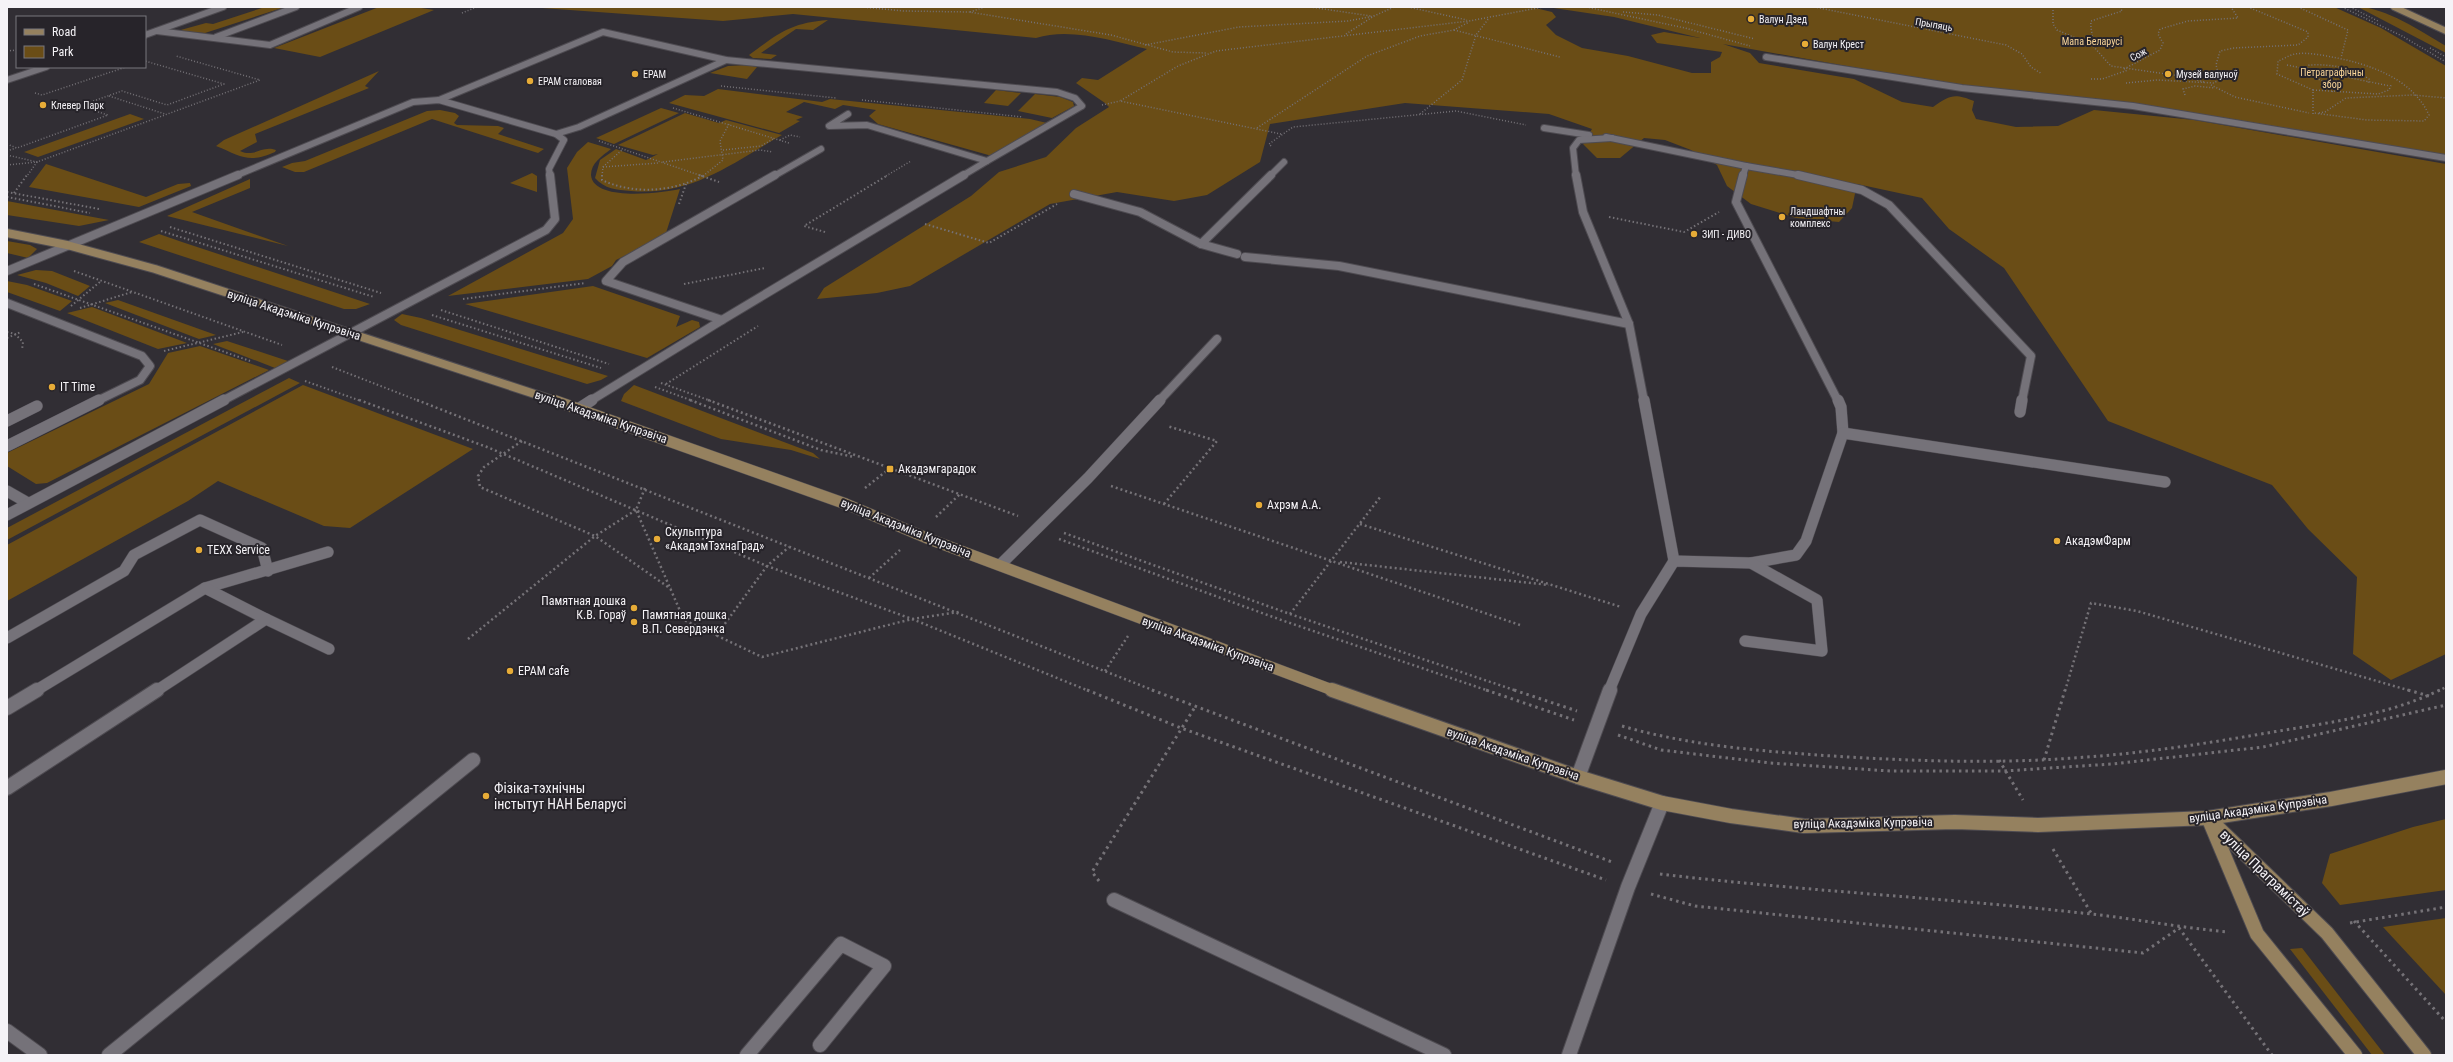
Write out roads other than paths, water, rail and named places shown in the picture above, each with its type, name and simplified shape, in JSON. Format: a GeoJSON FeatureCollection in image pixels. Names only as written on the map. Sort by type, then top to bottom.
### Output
{"type":"FeatureCollection","features":[{"type":"Feature","properties":{"kind":"main road"},"geometry":{"type":"LineString","coordinates":[[2394,7],[2446,31]]}},
{"type":"Feature","properties":{"kind":"main road","name":"вуліца Акадэміка Купрэвіча"},"geometry":{"type":"LineString","coordinates":[[7,233],[67,245],[155,269],[578,409],[726,460],[1139,619],[1403,716],[1578,777],[1662,803],[1731,816],[1804,826],[1955,822],[2038,825],[2208,818],[2331,799],[2446,777]]}},
{"type":"Feature","properties":{"kind":"main road","name":"вуліца Праграмістаў"},"geometry":{"type":"LineString","coordinates":[[2208,818],[2257,934],[2355,1055]]}},
{"type":"Feature","properties":{"kind":"main road","name":"вуліца Праграмістаў"},"geometry":{"type":"LineString","coordinates":[[2208,818],[2327,933],[2424,1055]]}},
{"type":"Feature","properties":{"kind":"street"},"geometry":{"type":"LineString","coordinates":[[146,35],[223,7]]}},
{"type":"Feature","properties":{"kind":"street"},"geometry":{"type":"LineString","coordinates":[[214,38],[296,7]]}},
{"type":"Feature","properties":{"kind":"street"},"geometry":{"type":"LineString","coordinates":[[157,31],[270,45],[359,7]]}},
{"type":"Feature","properties":{"kind":"street"},"geometry":{"type":"LineString","coordinates":[[7,270],[412,102],[439,100],[603,32],[726,60],[1057,92],[1075,98],[1082,106],[987,161],[722,320],[634,376],[578,409]]}},
{"type":"Feature","properties":{"kind":"street"},"geometry":{"type":"LineString","coordinates":[[1766,57],[1962,88],[2133,106],[2446,158]]}},
{"type":"Feature","properties":{"kind":"street"},"geometry":{"type":"LineString","coordinates":[[556,134],[579,127],[726,60]]}},
{"type":"Feature","properties":{"kind":"street"},"geometry":{"type":"LineString","coordinates":[[7,80],[43,68]]}},
{"type":"Feature","properties":{"kind":"street"},"geometry":{"type":"LineString","coordinates":[[7,515],[351,333],[408,305],[546,230],[555,219],[549,169],[564,140],[556,134],[439,100]]}},
{"type":"Feature","properties":{"kind":"street"},"geometry":{"type":"LineString","coordinates":[[848,114],[829,126],[867,125],[987,161]]}},
{"type":"Feature","properties":{"kind":"street"},"geometry":{"type":"LineString","coordinates":[[1544,128],[1612,138],[1746,166],[1815,178],[1862,190],[1889,205],[2031,356],[2020,412]]}},
{"type":"Feature","properties":{"kind":"street"},"geometry":{"type":"LineString","coordinates":[[1578,777],[1596,722],[1642,614],[1674,561],[1629,324],[1583,212],[1573,162],[1573,148],[1579,140],[1612,138]]}},
{"type":"Feature","properties":{"kind":"street"},"geometry":{"type":"LineString","coordinates":[[722,320],[606,281],[623,262],[821,149]]}},
{"type":"Feature","properties":{"kind":"street"},"geometry":{"type":"LineString","coordinates":[[1201,244],[1284,162]]}},
{"type":"Feature","properties":{"kind":"street"},"geometry":{"type":"LineString","coordinates":[[1674,561],[1751,563],[1796,555],[1806,541],[1843,433],[1841,407],[1736,202],[1746,166]]}},
{"type":"Feature","properties":{"kind":"street"},"geometry":{"type":"LineString","coordinates":[[1074,194],[1140,212],[1172,226],[1201,244],[1241,255],[1340,266],[1629,324]]}},
{"type":"Feature","properties":{"kind":"street"},"geometry":{"type":"LineString","coordinates":[[7,304],[142,356],[150,366],[140,380],[7,446]]}},
{"type":"Feature","properties":{"kind":"street"},"geometry":{"type":"LineString","coordinates":[[1000,565],[1088,478],[1142,418],[1217,339]]}},
{"type":"Feature","properties":{"kind":"street"},"geometry":{"type":"LineString","coordinates":[[7,421],[37,406]]}},
{"type":"Feature","properties":{"kind":"street"},"geometry":{"type":"LineString","coordinates":[[1843,433],[2165,482]]}},
{"type":"Feature","properties":{"kind":"street"},"geometry":{"type":"LineString","coordinates":[[7,491],[28,504]]}},
{"type":"Feature","properties":{"kind":"street"},"geometry":{"type":"LineString","coordinates":[[7,638],[124,571],[134,555],[200,520],[262,548],[268,571]]}},
{"type":"Feature","properties":{"kind":"street"},"geometry":{"type":"LineString","coordinates":[[7,708],[205,588],[268,571],[328,552]]}},
{"type":"Feature","properties":{"kind":"street"},"geometry":{"type":"LineString","coordinates":[[1745,641],[1822,651],[1817,600],[1751,563]]}},
{"type":"Feature","properties":{"kind":"street"},"geometry":{"type":"LineString","coordinates":[[205,588],[329,649]]}},
{"type":"Feature","properties":{"kind":"street"},"geometry":{"type":"LineString","coordinates":[[7,788],[266,618]]}},
{"type":"Feature","properties":{"kind":"street"},"geometry":{"type":"LineString","coordinates":[[109,1055],[473,760]]}},
{"type":"Feature","properties":{"kind":"street"},"geometry":{"type":"LineString","coordinates":[[1569,1055],[1628,887],[1636,871],[1662,803]]}},
{"type":"Feature","properties":{"kind":"street"},"geometry":{"type":"LineString","coordinates":[[1114,900],[1444,1055]]}},
{"type":"Feature","properties":{"kind":"street"},"geometry":{"type":"LineString","coordinates":[[747,1055],[841,944],[884,966],[820,1045]]}},
{"type":"Feature","properties":{"kind":"street"},"geometry":{"type":"LineString","coordinates":[[7,1031],[40,1055]]}},
{"type":"Feature","properties":{"kind":"place","name":"Валун Дзед"},"geometry":{"type":"Point","coordinates":[1751,19]}},
{"type":"Feature","properties":{"kind":"place","name":"Валун Крест"},"geometry":{"type":"Point","coordinates":[1805,44]}},
{"type":"Feature","properties":{"kind":"place","name":"EPAM"},"geometry":{"type":"Point","coordinates":[635,74]}},
{"type":"Feature","properties":{"kind":"place","name":"Музей валуноў"},"geometry":{"type":"Point","coordinates":[2168,74]}},
{"type":"Feature","properties":{"kind":"place","name":"EPAM сталовая"},"geometry":{"type":"Point","coordinates":[530,81]}},
{"type":"Feature","properties":{"kind":"place","name":"Клевер Парк"},"geometry":{"type":"Point","coordinates":[43,105]}},
{"type":"Feature","properties":{"kind":"place","name":"Ландшафтны комплекс"},"geometry":{"type":"Point","coordinates":[1782,217]}},
{"type":"Feature","properties":{"kind":"place","name":"ЗИП - ДИВО"},"geometry":{"type":"Point","coordinates":[1694,234]}},
{"type":"Feature","properties":{"kind":"place","name":"IT Time"},"geometry":{"type":"Point","coordinates":[52,387]}},
{"type":"Feature","properties":{"kind":"place","name":"Акадэмгарадок"},"geometry":{"type":"Point","coordinates":[890,469]}},
{"type":"Feature","properties":{"kind":"place","name":"Ахрэм А.А."},"geometry":{"type":"Point","coordinates":[1259,505]}},
{"type":"Feature","properties":{"kind":"place","name":"Скульптура «АкадэмТэхнаГрад»"},"geometry":{"type":"Point","coordinates":[657,539]}},
{"type":"Feature","properties":{"kind":"place","name":"АкадэмФарм"},"geometry":{"type":"Point","coordinates":[2057,541]}},
{"type":"Feature","properties":{"kind":"place","name":"TEXX Service"},"geometry":{"type":"Point","coordinates":[199,550]}},
{"type":"Feature","properties":{"kind":"place","name":"Памятная дошка К.В. Гораў"},"geometry":{"type":"Point","coordinates":[634,608]}},
{"type":"Feature","properties":{"kind":"place","name":"Памятная дошка В.П. Севердэнка"},"geometry":{"type":"Point","coordinates":[634,622]}},
{"type":"Feature","properties":{"kind":"place","name":"EPAM cafe"},"geometry":{"type":"Point","coordinates":[510,671]}},
{"type":"Feature","properties":{"kind":"place","name":"Фізіка-тэхнічны інстытут НАН Беларусі"},"geometry":{"type":"Point","coordinates":[486,796]}},
{"type":"Feature","properties":{"kind":"park label","name":"Мапа Беларусі"},"geometry":{"type":"Point","coordinates":[2092,41]}},
{"type":"Feature","properties":{"kind":"park label","name":"Петраграфічны збор"},"geometry":{"type":"Point","coordinates":[2332,78]}}]}
